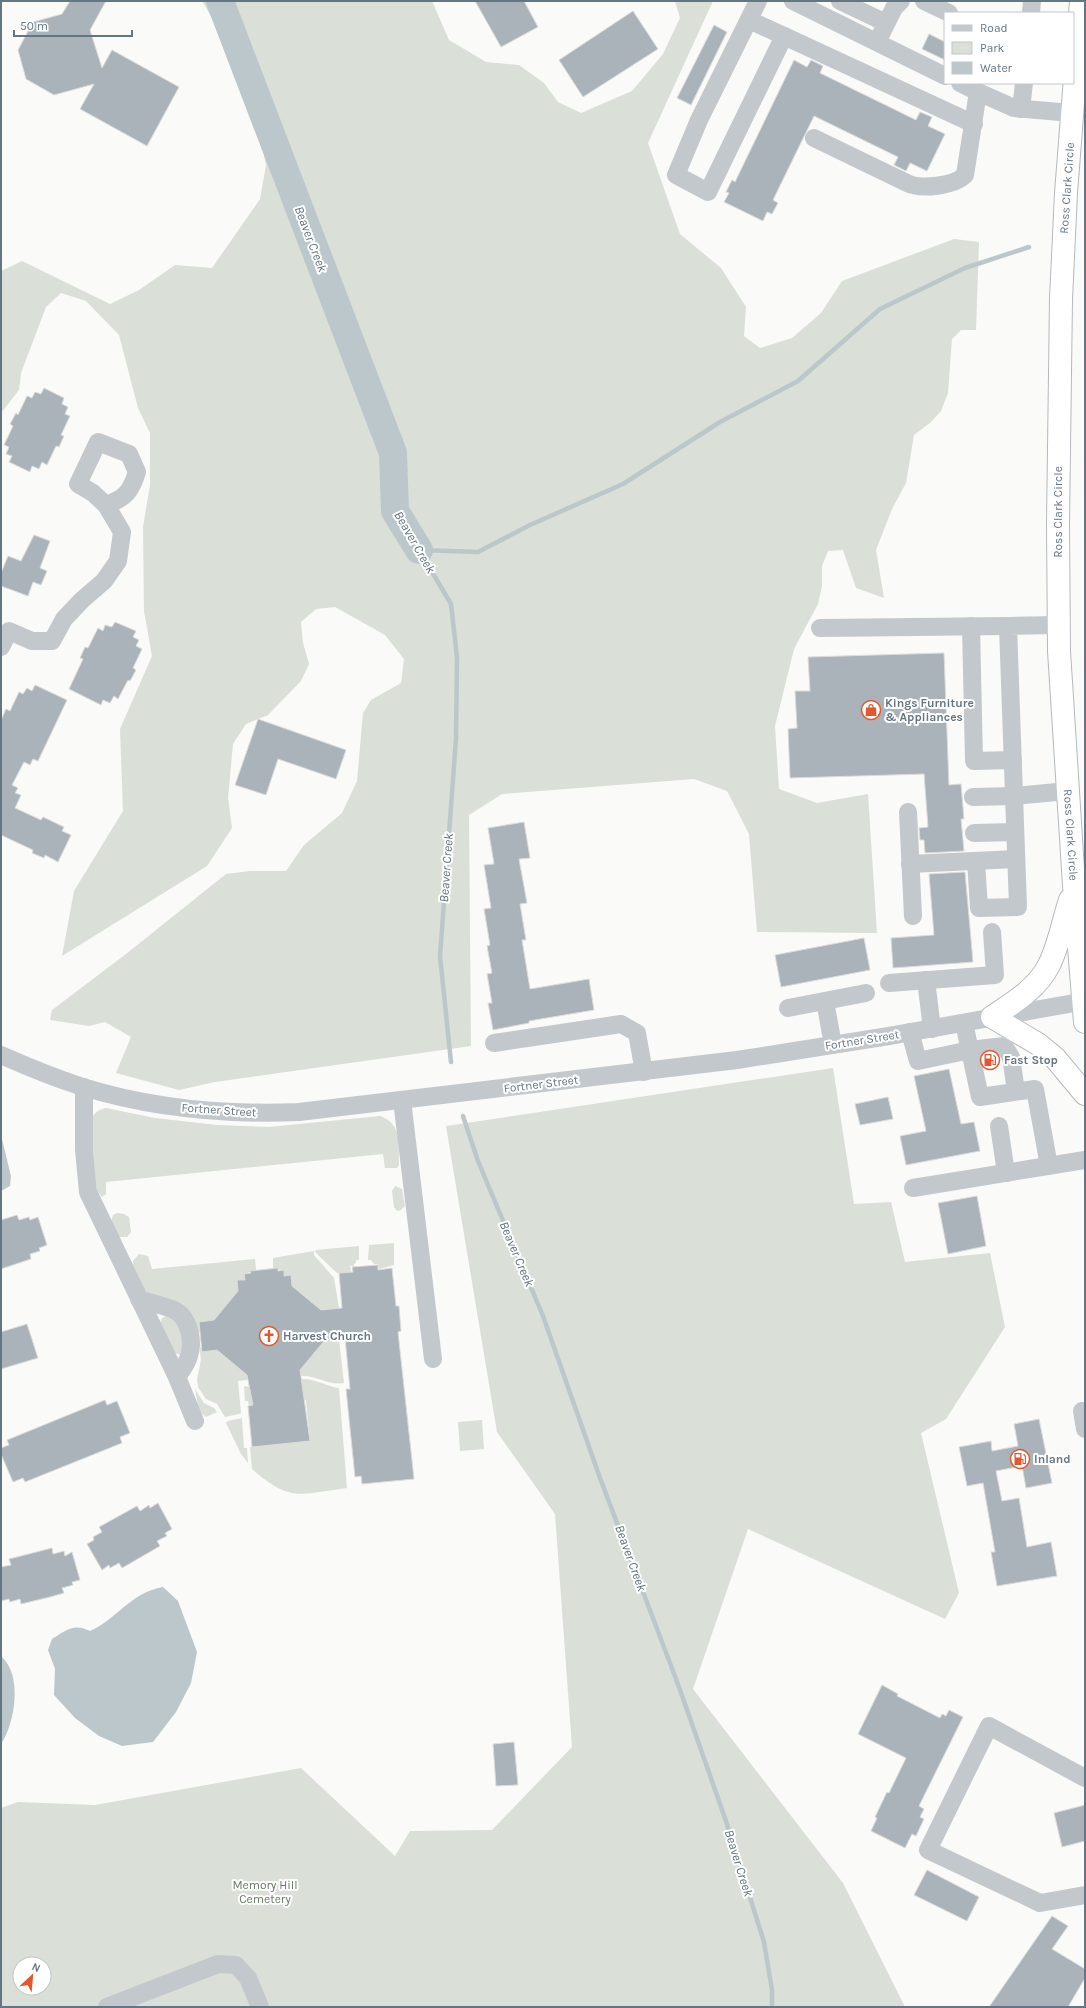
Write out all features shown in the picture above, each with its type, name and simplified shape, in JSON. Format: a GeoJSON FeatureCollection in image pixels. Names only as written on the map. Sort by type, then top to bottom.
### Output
{"type":"FeatureCollection","features":[{"type":"Feature","properties":{"kind":"highway","name":"Ross Clark Circle"},"geometry":{"type":"LineString","coordinates":[[1082,1],[1072,113],[1061,298],[1058,625],[1074,885],[1084,1008]]}},
{"type":"Feature","properties":{"kind":"highway"},"geometry":{"type":"LineString","coordinates":[[1074,885],[1057,944],[1049,965],[1039,980],[1024,994],[992,1018],[1038,1044],[1055,1058],[1085,1094]]}},
{"type":"Feature","properties":{"kind":"street"},"geometry":{"type":"LineString","coordinates":[[758,1],[699,120],[676,176],[708,192],[784,36]]}},
{"type":"Feature","properties":{"kind":"street"},"geometry":{"type":"LineString","coordinates":[[793,1],[944,76]]}},
{"type":"Feature","properties":{"kind":"street"},"geometry":{"type":"LineString","coordinates":[[840,1],[886,23]]}},
{"type":"Feature","properties":{"kind":"street"},"geometry":{"type":"LineString","coordinates":[[876,42],[894,8],[901,1]]}},
{"type":"Feature","properties":{"kind":"street"},"geometry":{"type":"LineString","coordinates":[[924,1],[947,12]]}},
{"type":"Feature","properties":{"kind":"street"},"geometry":{"type":"LineString","coordinates":[[1031,12],[1032,1]]}},
{"type":"Feature","properties":{"kind":"street"},"geometry":{"type":"LineString","coordinates":[[749,20],[974,124]]}},
{"type":"Feature","properties":{"kind":"street"},"geometry":{"type":"LineString","coordinates":[[962,84],[1021,110],[1072,113]]}},
{"type":"Feature","properties":{"kind":"street"},"geometry":{"type":"LineString","coordinates":[[1021,110],[1024,84]]}},
{"type":"Feature","properties":{"kind":"street"},"geometry":{"type":"LineString","coordinates":[[814,138],[907,183],[920,187],[953,182],[966,175],[978,92]]}},
{"type":"Feature","properties":{"kind":"street"},"geometry":{"type":"LineString","coordinates":[[1,647],[9,631],[32,641],[52,641],[64,619],[82,600],[104,581],[118,561],[122,532],[106,505]]}},
{"type":"Feature","properties":{"kind":"street"},"geometry":{"type":"LineString","coordinates":[[820,628],[1058,625]]}},
{"type":"Feature","properties":{"kind":"street"},"geometry":{"type":"LineString","coordinates":[[971,626],[974,761],[1013,760]]}},
{"type":"Feature","properties":{"kind":"street"},"geometry":{"type":"LineString","coordinates":[[976,861],[979,908],[1018,907],[1008,626]]}},
{"type":"Feature","properties":{"kind":"street"},"geometry":{"type":"LineString","coordinates":[[973,797],[1014,796],[1068,791]]}},
{"type":"Feature","properties":{"kind":"street"},"geometry":{"type":"LineString","coordinates":[[908,812],[912,916]]}},
{"type":"Feature","properties":{"kind":"street"},"geometry":{"type":"LineString","coordinates":[[974,833],[1015,832]]}},
{"type":"Feature","properties":{"kind":"street"},"geometry":{"type":"LineString","coordinates":[[910,864],[1016,859]]}},
{"type":"Feature","properties":{"kind":"street"},"geometry":{"type":"LineString","coordinates":[[889,983],[995,975],[992,932]]}},
{"type":"Feature","properties":{"kind":"street"},"geometry":{"type":"LineString","coordinates":[[926,980],[932,1029]]}},
{"type":"Feature","properties":{"kind":"street"},"geometry":{"type":"LineString","coordinates":[[788,1008],[866,993]]}},
{"type":"Feature","properties":{"kind":"street"},"geometry":{"type":"LineString","coordinates":[[825,1001],[833,1045]]}},
{"type":"Feature","properties":{"kind":"street","name":"Fortner Street"},"geometry":{"type":"LineString","coordinates":[[1,1055],[47,1075],[84,1087],[162,1106],[229,1113],[299,1112],[737,1060],[992,1018],[1084,1008]]}},
{"type":"Feature","properties":{"kind":"street"},"geometry":{"type":"LineString","coordinates":[[964,1023],[980,1097],[1016,1091],[1035,1090],[1049,1166]]}},
{"type":"Feature","properties":{"kind":"street"},"geometry":{"type":"LineString","coordinates":[[494,1044],[621,1024],[637,1033],[644,1072]]}},
{"type":"Feature","properties":{"kind":"street"},"geometry":{"type":"LineString","coordinates":[[910,1032],[918,1061],[970,1050],[1004,1046],[1011,1057],[1016,1091]]}},
{"type":"Feature","properties":{"kind":"street"},"geometry":{"type":"LineString","coordinates":[[84,1087],[84,1150],[88,1192],[177,1377],[195,1421]]}},
{"type":"Feature","properties":{"kind":"street"},"geometry":{"type":"LineString","coordinates":[[402,1100],[433,1359]]}},
{"type":"Feature","properties":{"kind":"street"},"geometry":{"type":"LineString","coordinates":[[1000,1126],[1006,1173]]}},
{"type":"Feature","properties":{"kind":"street"},"geometry":{"type":"LineString","coordinates":[[913,1188],[1085,1160]]}},
{"type":"Feature","properties":{"kind":"street"},"geometry":{"type":"LineString","coordinates":[[139,1299],[174,1310],[183,1316],[188,1325],[191,1349],[190,1355],[177,1377]]}},
{"type":"Feature","properties":{"kind":"street"},"geometry":{"type":"LineString","coordinates":[[1082,1411],[1085,1429]]}},
{"type":"Feature","properties":{"kind":"street"},"geometry":{"type":"LineString","coordinates":[[1085,1778],[989,1726],[928,1850],[1040,1903],[1085,1894]]}},
{"type":"Feature","properties":{"kind":"street"},"geometry":{"type":"LineString","coordinates":[[107,2007],[218,1964],[236,1965],[248,1978],[260,2007]]}},
{"type":"Feature","properties":{"kind":"green space"},"geometry":{"type":"Polygon","coordinates":[[[202,1],[432,1],[449,40],[486,62],[519,65],[544,83],[558,102],[581,113],[632,91],[663,54],[680,18],[675,1],[713,1],[648,143],[680,234],[721,268],[746,307],[744,336],[760,348],[792,338],[821,313],[842,281],[954,239],[979,242],[976,330],[961,330],[952,339],[948,393],[941,411],[930,423],[914,435],[906,483],[892,509],[876,550],[884,598],[856,588],[843,550],[828,551],[822,566],[822,586],[818,604],[794,649],[775,726],[779,789],[817,803],[868,794],[877,933],[757,932],[749,834],[727,791],[694,779],[502,794],[469,815],[471,1046],[215,1082],[179,1090],[116,1073],[131,1037],[105,1022],[89,1026],[50,1020],[52,1010],[126,954],[226,874],[250,871],[286,871],[304,845],[342,813],[357,781],[363,713],[371,700],[401,683],[404,659],[385,635],[335,607],[316,609],[301,622],[303,643],[309,664],[301,681],[268,715],[246,724],[233,744],[228,798],[232,828],[207,866],[62,956],[74,891],[123,811],[120,729],[152,656],[144,611],[143,527],[150,485],[150,433],[138,408],[119,335],[86,301],[61,293],[46,307],[21,373],[19,390],[1,413],[1,271],[22,261],[110,304],[139,290],[175,265],[212,268],[260,199],[266,165],[261,141],[212,18],[202,1]]]}},
{"type":"Feature","properties":{"kind":"green space","name":"Memory Hill Cemetery"},"geometry":{"type":"Polygon","coordinates":[[[833,1068],[854,1204],[891,1202],[905,1262],[990,1253],[1005,1327],[946,1419],[921,1433],[959,1593],[945,1619],[748,1529],[693,1689],[843,1883],[905,2007],[1,2007],[1,1808],[18,1802],[95,1805],[301,1768],[395,1856],[410,1831],[492,1830],[572,1747],[555,1514],[497,1432],[446,1126],[833,1068]]]}},
{"type":"Feature","properties":{"kind":"green space"},"geometry":{"type":"Polygon","coordinates":[[[106,1108],[155,1118],[217,1125],[269,1127],[380,1116],[393,1124],[396,1130],[399,1143],[399,1165],[397,1168],[385,1168],[383,1154],[106,1182],[106,1194],[102,1197],[97,1191],[90,1122],[96,1113],[106,1108]]]}},
{"type":"Feature","properties":{"kind":"green space"},"geometry":{"type":"Polygon","coordinates":[[[395,1186],[402,1189],[405,1206],[401,1210],[397,1211],[394,1207],[392,1191],[395,1186]]]}},
{"type":"Feature","properties":{"kind":"green space"},"geometry":{"type":"Polygon","coordinates":[[[117,1213],[124,1214],[129,1217],[131,1232],[127,1237],[118,1237],[111,1221],[113,1215],[117,1213]]]}},
{"type":"Feature","properties":{"kind":"green space"},"geometry":{"type":"Polygon","coordinates":[[[394,1243],[394,1265],[379,1269],[378,1264],[374,1264],[371,1260],[368,1260],[369,1245],[394,1243]]]}},
{"type":"Feature","properties":{"kind":"green space"},"geometry":{"type":"Polygon","coordinates":[[[359,1246],[359,1260],[356,1260],[354,1266],[350,1266],[351,1272],[337,1273],[315,1252],[316,1250],[359,1246]]]}},
{"type":"Feature","properties":{"kind":"green space"},"geometry":{"type":"Polygon","coordinates":[[[314,1251],[314,1255],[334,1278],[339,1308],[321,1310],[292,1286],[291,1275],[284,1276],[284,1270],[273,1269],[273,1258],[314,1251]]]}},
{"type":"Feature","properties":{"kind":"green space"},"geometry":{"type":"Polygon","coordinates":[[[139,1254],[148,1256],[152,1269],[255,1259],[256,1270],[244,1274],[245,1280],[237,1280],[238,1291],[214,1320],[199,1322],[200,1333],[195,1333],[145,1291],[133,1265],[133,1261],[139,1254]]]}},
{"type":"Feature","properties":{"kind":"green space"},"geometry":{"type":"Polygon","coordinates":[[[166,1316],[179,1322],[184,1349],[181,1355],[174,1353],[160,1323],[162,1318],[166,1316]]]}},
{"type":"Feature","properties":{"kind":"green space"},"geometry":{"type":"Polygon","coordinates":[[[339,1339],[344,1383],[339,1384],[312,1377],[301,1376],[300,1370],[325,1340],[339,1339]]]}},
{"type":"Feature","properties":{"kind":"green space"},"geometry":{"type":"Polygon","coordinates":[[[199,1342],[202,1352],[217,1350],[247,1375],[247,1380],[238,1381],[241,1413],[225,1417],[217,1404],[206,1399],[198,1387],[197,1379],[201,1360],[199,1342]]]}},
{"type":"Feature","properties":{"kind":"green space"},"geometry":{"type":"Polygon","coordinates":[[[301,1379],[311,1380],[339,1388],[347,1488],[307,1494],[296,1494],[287,1492],[277,1487],[265,1480],[252,1469],[250,1447],[310,1441],[306,1400],[281,1403],[301,1381],[301,1379]]]}},
{"type":"Feature","properties":{"kind":"green space"},"geometry":{"type":"Polygon","coordinates":[[[244,1386],[251,1387],[275,1403],[249,1406],[248,1401],[245,1401],[244,1386]]]}},
{"type":"Feature","properties":{"kind":"green space"},"geometry":{"type":"Polygon","coordinates":[[[195,1389],[204,1403],[214,1408],[217,1412],[206,1417],[202,1414],[198,1405],[195,1389]]]}},
{"type":"Feature","properties":{"kind":"green space"},"geometry":{"type":"Polygon","coordinates":[[[242,1418],[244,1448],[247,1448],[248,1463],[241,1454],[226,1423],[228,1421],[242,1418]]]}},
{"type":"Feature","properties":{"kind":"green space"},"geometry":{"type":"Polygon","coordinates":[[[482,1420],[484,1449],[460,1451],[458,1422],[482,1420]]]}},
{"type":"Feature","properties":{"kind":"water"},"geometry":{"type":"Polygon","coordinates":[[[1,1135],[11,1176],[10,1186],[1,1191],[1,1135]]]}},
{"type":"Feature","properties":{"kind":"water"},"geometry":{"type":"Polygon","coordinates":[[[163,1587],[178,1601],[197,1652],[191,1683],[176,1712],[153,1742],[122,1746],[99,1736],[75,1718],[54,1695],[55,1669],[48,1650],[52,1639],[66,1630],[79,1628],[90,1631],[108,1620],[142,1594],[163,1587]]]}},
{"type":"Feature","properties":{"kind":"water"},"geometry":{"type":"Polygon","coordinates":[[[1,1656],[8,1664],[12,1675],[14,1699],[10,1724],[1,1744],[1,1656]]]}},
{"type":"Feature","properties":{"kind":"building"},"geometry":{"type":"Polygon","coordinates":[[[70,1],[106,1],[90,30],[102,68],[112,50],[179,87],[147,146],[80,109],[94,84],[54,95],[26,79],[18,50],[33,22],[62,14],[70,1]]]}},
{"type":"Feature","properties":{"kind":"building"},"geometry":{"type":"Polygon","coordinates":[[[475,1],[524,1],[538,27],[501,47],[475,1]]]}},
{"type":"Feature","properties":{"kind":"building"},"geometry":{"type":"Polygon","coordinates":[[[633,11],[658,49],[583,97],[559,60],[633,11]]]}},
{"type":"Feature","properties":{"kind":"building"},"geometry":{"type":"Polygon","coordinates":[[[714,25],[727,32],[691,105],[677,98],[714,25]]]}},
{"type":"Feature","properties":{"kind":"building"},"geometry":{"type":"Polygon","coordinates":[[[929,34],[944,42],[944,60],[922,49],[929,34]]]}},
{"type":"Feature","properties":{"kind":"building"},"geometry":{"type":"Polygon","coordinates":[[[794,60],[807,67],[811,60],[823,66],[820,73],[916,120],[920,112],[932,117],[928,126],[945,134],[927,171],[910,163],[906,171],[894,165],[898,157],[814,116],[773,200],[778,203],[772,214],[767,212],[763,221],[724,202],[729,193],[726,192],[732,180],[735,182],[794,60]]]}},
{"type":"Feature","properties":{"kind":"building"},"geometry":{"type":"Polygon","coordinates":[[[44,388],[64,398],[62,404],[68,407],[65,414],[70,416],[61,435],[64,436],[59,447],[56,446],[47,465],[42,462],[39,469],[32,466],[30,472],[9,462],[12,456],[6,454],[9,447],[4,445],[13,426],[10,424],[16,413],[18,415],[27,396],[32,398],[35,392],[41,394],[44,388]]]}},
{"type":"Feature","properties":{"kind":"building"},"geometry":{"type":"Polygon","coordinates":[[[34,535],[50,541],[40,568],[47,571],[41,585],[33,582],[28,596],[1,586],[1,573],[8,556],[21,561],[34,535]]]}},
{"type":"Feature","properties":{"kind":"building"},"geometry":{"type":"Polygon","coordinates":[[[115,622],[136,631],[133,637],[139,640],[136,646],[142,649],[133,668],[136,670],[130,681],[128,680],[118,699],[114,696],[110,703],[103,700],[101,705],[69,689],[83,659],[80,658],[85,647],[88,648],[98,628],[103,631],[105,625],[112,627],[115,622]]]}},
{"type":"Feature","properties":{"kind":"building","name":"Kings Furniture & Appliances"},"geometry":{"type":"Polygon","coordinates":[[[944,653],[949,785],[961,784],[964,819],[961,819],[964,851],[925,853],[924,840],[920,840],[919,828],[928,827],[924,774],[790,778],[788,729],[797,728],[795,691],[810,691],[808,657],[944,653]]]}},
{"type":"Feature","properties":{"kind":"building"},"geometry":{"type":"Polygon","coordinates":[[[35,685],[67,700],[38,761],[33,759],[30,765],[24,762],[12,785],[18,788],[15,793],[21,795],[15,808],[41,820],[43,817],[64,827],[62,831],[71,835],[58,862],[45,855],[44,858],[32,853],[33,850],[1,835],[1,720],[6,709],[10,711],[19,692],[23,694],[27,688],[32,691],[35,685]]]}},
{"type":"Feature","properties":{"kind":"building"},"geometry":{"type":"Polygon","coordinates":[[[258,719],[346,750],[336,779],[278,759],[266,795],[235,785],[258,719]]]}},
{"type":"Feature","properties":{"kind":"building"},"geometry":{"type":"Polygon","coordinates":[[[524,822],[530,858],[519,859],[527,903],[520,904],[526,940],[522,940],[530,989],[589,979],[594,1010],[529,1021],[529,1023],[493,1030],[488,1003],[492,1003],[487,974],[492,973],[487,946],[490,945],[484,909],[491,908],[484,865],[494,864],[488,828],[524,822]]]}},
{"type":"Feature","properties":{"kind":"building"},"geometry":{"type":"Polygon","coordinates":[[[965,872],[973,962],[893,968],[891,938],[934,935],[929,874],[965,872]]]}},
{"type":"Feature","properties":{"kind":"building"},"geometry":{"type":"Polygon","coordinates":[[[864,938],[870,970],[781,987],[775,955],[864,938]]]}},
{"type":"Feature","properties":{"kind":"building"},"geometry":{"type":"Polygon","coordinates":[[[949,1069],[961,1124],[974,1122],[980,1151],[906,1165],[900,1136],[926,1131],[914,1076],[949,1069]]]}},
{"type":"Feature","properties":{"kind":"building"},"geometry":{"type":"Polygon","coordinates":[[[888,1097],[893,1119],[860,1125],[855,1104],[888,1097]]]}},
{"type":"Feature","properties":{"kind":"building"},"geometry":{"type":"Polygon","coordinates":[[[977,1196],[986,1246],[948,1254],[938,1203],[977,1196]]]}},
{"type":"Feature","properties":{"kind":"building"},"geometry":{"type":"Polygon","coordinates":[[[17,1215],[19,1220],[29,1217],[30,1220],[38,1217],[47,1245],[39,1248],[40,1251],[30,1254],[31,1259],[1,1269],[1,1220],[17,1215]]]}},
{"type":"Feature","properties":{"kind":"building"},"geometry":{"type":"Polygon","coordinates":[[[378,1265],[378,1270],[392,1268],[396,1306],[399,1306],[401,1331],[398,1332],[414,1479],[362,1484],[361,1476],[355,1477],[346,1389],[350,1389],[345,1338],[325,1340],[300,1370],[310,1441],[252,1447],[248,1406],[253,1405],[247,1375],[217,1350],[202,1352],[199,1322],[214,1320],[238,1291],[237,1280],[245,1280],[244,1274],[251,1273],[250,1271],[278,1268],[278,1271],[284,1270],[284,1276],[291,1275],[292,1286],[321,1310],[342,1308],[339,1273],[353,1272],[352,1267],[378,1265]]]}},
{"type":"Feature","properties":{"kind":"building"},"geometry":{"type":"Polygon","coordinates":[[[27,1324],[38,1358],[1,1369],[1,1332],[27,1324]]]}},
{"type":"Feature","properties":{"kind":"building"},"geometry":{"type":"Polygon","coordinates":[[[105,1400],[107,1405],[117,1401],[130,1433],[120,1437],[122,1443],[25,1482],[23,1478],[13,1482],[1,1454],[1,1448],[9,1445],[7,1440],[105,1400]]]}},
{"type":"Feature","properties":{"kind":"building"},"geometry":{"type":"Polygon","coordinates":[[[1039,1419],[1052,1483],[1026,1488],[1022,1466],[996,1471],[1002,1501],[1019,1498],[1027,1547],[1051,1542],[1057,1576],[997,1586],[991,1552],[995,1552],[983,1483],[967,1486],[959,1447],[991,1441],[992,1451],[1018,1446],[1014,1424],[1039,1419]]]}},
{"type":"Feature","properties":{"kind":"building"},"geometry":{"type":"Polygon","coordinates":[[[158,1503],[172,1529],[165,1533],[167,1536],[157,1541],[160,1546],[122,1568],[119,1563],[110,1568],[109,1565],[102,1570],[87,1544],[94,1540],[93,1537],[102,1532],[99,1527],[137,1506],[140,1511],[149,1505],[150,1508],[158,1503]]]}},
{"type":"Feature","properties":{"kind":"building"},"geometry":{"type":"Polygon","coordinates":[[[52,1548],[53,1554],[64,1551],[65,1556],[72,1552],[80,1580],[72,1582],[73,1585],[62,1588],[64,1593],[50,1597],[21,1604],[20,1599],[10,1602],[9,1599],[1,1601],[1,1567],[11,1565],[9,1559],[52,1548]]]}},
{"type":"Feature","properties":{"kind":"building"},"geometry":{"type":"Polygon","coordinates":[[[882,1685],[898,1694],[897,1696],[940,1718],[942,1714],[946,1716],[949,1710],[963,1717],[919,1806],[924,1809],[920,1817],[924,1819],[916,1836],[912,1834],[905,1848],[871,1831],[877,1818],[875,1817],[887,1792],[889,1793],[906,1758],[858,1734],[882,1685]]]}},
{"type":"Feature","properties":{"kind":"building"},"geometry":{"type":"Polygon","coordinates":[[[514,1742],[518,1785],[496,1786],[493,1744],[514,1742]]]}},
{"type":"Feature","properties":{"kind":"building"},"geometry":{"type":"Polygon","coordinates":[[[1085,1805],[1085,1841],[1062,1847],[1054,1813],[1085,1805]]]}},
{"type":"Feature","properties":{"kind":"building"},"geometry":{"type":"Polygon","coordinates":[[[927,1870],[979,1897],[967,1921],[914,1895],[927,1870]]]}},
{"type":"Feature","properties":{"kind":"building"},"geometry":{"type":"Polygon","coordinates":[[[1052,1916],[1068,1926],[1052,1949],[1085,1969],[1085,1978],[1068,2007],[989,2007],[1052,1916]]]}},
{"type":"Feature","properties":{"kind":"waterway","name":"Beaver Creek"},"geometry":{"type":"LineString","coordinates":[[220,1],[393,453],[395,511],[419,550]]}},
{"type":"Feature","properties":{"kind":"waterway"},"geometry":{"type":"LineString","coordinates":[[419,550],[478,552],[530,525],[623,484],[720,422],[798,381],[880,309],[965,268],[1029,247]]}},
{"type":"Feature","properties":{"kind":"waterway","name":"Beaver Creek"},"geometry":{"type":"LineString","coordinates":[[419,550],[451,604],[457,657],[456,739],[440,956],[451,1062]]}},
{"type":"Feature","properties":{"kind":"waterway","name":"Beaver Creek"},"geometry":{"type":"LineString","coordinates":[[463,1116],[478,1161],[543,1316],[600,1478],[679,1687],[727,1824],[764,1942],[772,1990],[772,2007]]}},
{"type":"Feature","properties":{"kind":"place","name":"Kings Furniture & Appliances"},"geometry":{"type":"Point","coordinates":[871,710]}},
{"type":"Feature","properties":{"kind":"place","name":"Fast Stop"},"geometry":{"type":"Point","coordinates":[990,1060]}},
{"type":"Feature","properties":{"kind":"place","name":"Harvest Church"},"geometry":{"type":"Point","coordinates":[269,1336]}},
{"type":"Feature","properties":{"kind":"place","name":"Inland"},"geometry":{"type":"Point","coordinates":[1020,1459]}}]}
